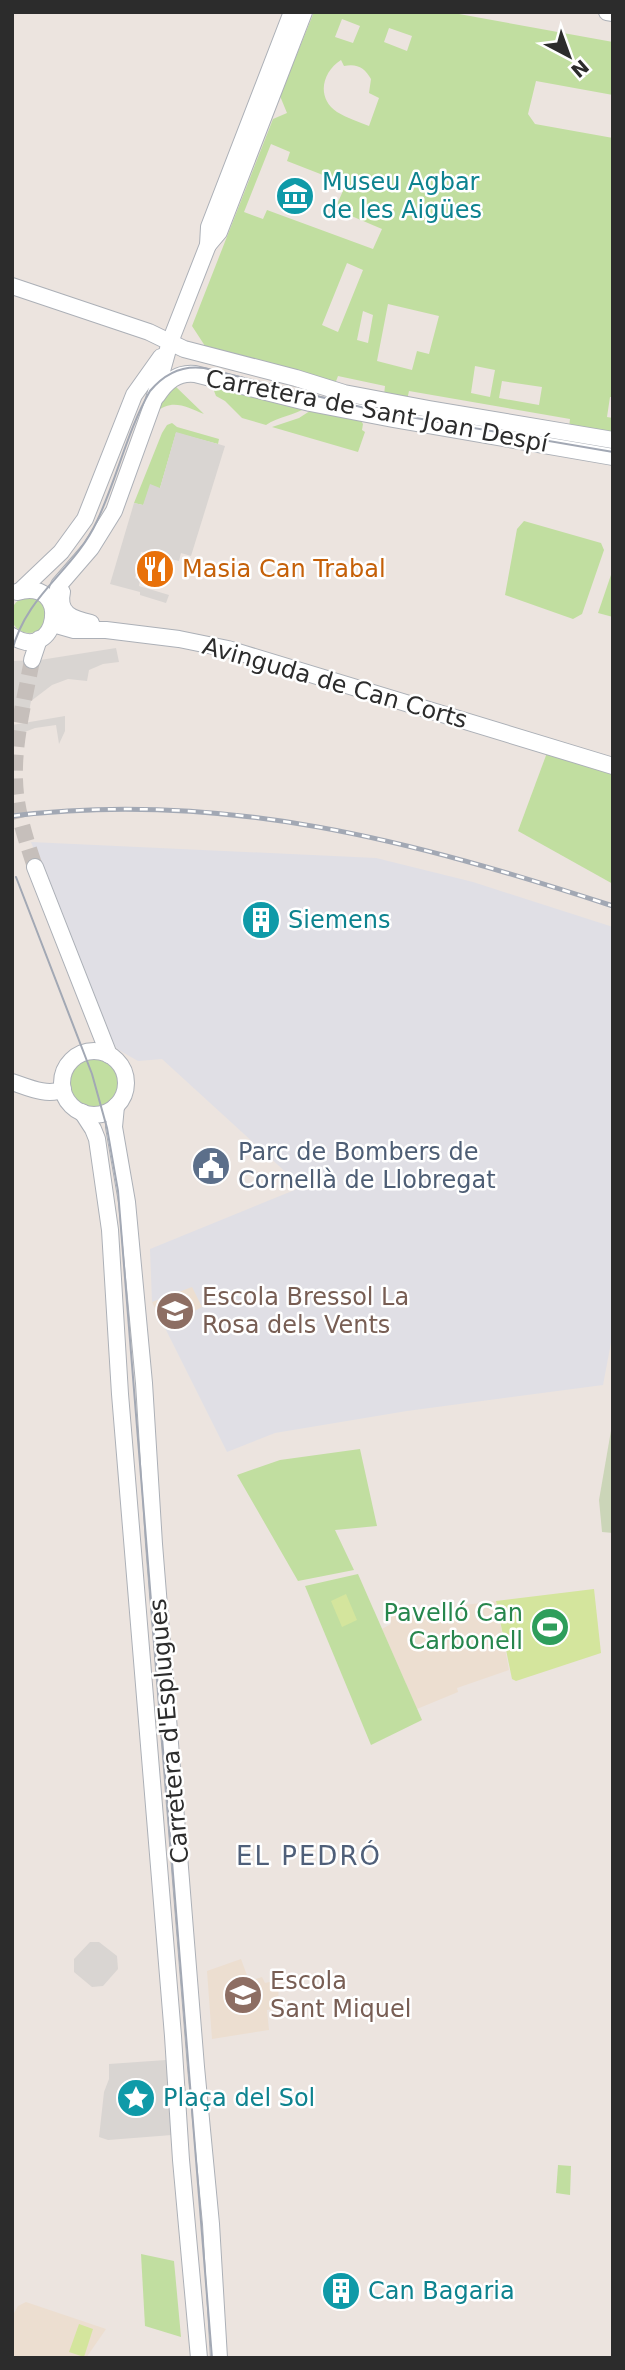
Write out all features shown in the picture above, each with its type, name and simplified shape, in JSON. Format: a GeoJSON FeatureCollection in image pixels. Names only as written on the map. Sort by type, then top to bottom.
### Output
{"type":"FeatureCollection","features":[{"type":"Feature","properties":{"kind":"street"},"geometry":{"type":"LineString","coordinates":[[15,638],[29,642],[47,633],[58,585],[91,548],[110,519],[153,403],[170,342],[208,245],[209,227],[292,12]]}},
{"type":"Feature","properties":{"kind":"street"},"geometry":{"type":"LineString","coordinates":[[208,245],[219,232],[304,12]]}},
{"type":"Feature","properties":{"kind":"street"},"geometry":{"type":"LineString","coordinates":[[607,12],[613,13]]}},
{"type":"Feature","properties":{"kind":"street","name":"Carretera de Sant Joan Despí"},"geometry":{"type":"LineString","coordinates":[[12,286],[149,332],[184,349],[368,398],[613,440]]}},
{"type":"Feature","properties":{"kind":"street"},"geometry":{"type":"LineString","coordinates":[[170,342],[171,366],[175,377]]}},
{"type":"Feature","properties":{"kind":"street"},"geometry":{"type":"LineString","coordinates":[[16,593],[61,552],[85,519],[134,395],[170,342]]}},
{"type":"Feature","properties":{"kind":"street","name":"Carretera de Sant Joan Despí"},"geometry":{"type":"LineString","coordinates":[[153,403],[162,388],[175,377],[195,374],[310,403],[613,457]]}},
{"type":"Feature","properties":{"kind":"street"},"geometry":{"type":"LineString","coordinates":[[87,563],[63,589],[61,604],[70,617],[106,630]]}},
{"type":"Feature","properties":{"kind":"street"},"geometry":{"type":"LineString","coordinates":[[16,593],[32,590],[41,593],[53,616]]}},
{"type":"Feature","properties":{"kind":"street","name":"Avinguda de Can Corts"},"geometry":{"type":"LineString","coordinates":[[53,616],[74,630],[106,630],[179,639],[228,649],[613,766]]}},
{"type":"Feature","properties":{"kind":"street"},"geometry":{"type":"LineString","coordinates":[[15,638],[27,661],[39,639]]}},
{"type":"Feature","properties":{"kind":"street"},"geometry":{"type":"LineString","coordinates":[[86,1052],[90,1034],[31,869],[109,1055]]}},
{"type":"Feature","properties":{"kind":"street"},"geometry":{"type":"LineString","coordinates":[[12,1082],[65,1094],[82,1112],[103,1114],[116,1106],[124,1093],[125,1078],[120,1065],[109,1055],[86,1052],[69,1064],[63,1076],[65,1094]]}},
{"type":"Feature","properties":{"kind":"street","name":"Carretera d'Esplugues"},"geometry":{"type":"LineString","coordinates":[[116,1106],[114,1127],[127,1202],[144,1383],[154,1544],[209,2197],[219,2358]]}},
{"type":"Feature","properties":{"kind":"street","name":"Carretera d'Esplugues"},"geometry":{"type":"LineString","coordinates":[[82,1112],[97,1139],[108,1214],[120,1394],[175,2054],[180,2149],[199,2358]]}},
{"type":"Feature","properties":{"kind":"shaded area"},"geometry":{"type":"Polygon","coordinates":[[[176,432],[225,446],[191,556],[181,553],[179,561],[141,552],[135,578],[140,580],[139,586],[169,595],[166,603],[110,584],[134,503],[143,505],[150,484],[160,488],[176,432]]]}},
{"type":"Feature","properties":{"kind":"shaded area"},"geometry":{"type":"Polygon","coordinates":[[[116,648],[119,662],[103,664],[89,670],[87,681],[68,679],[52,685],[31,701],[28,717],[12,720],[12,661],[40,660],[116,648]]]}},
{"type":"Feature","properties":{"kind":"shaded area"},"geometry":{"type":"Polygon","coordinates":[[[65,716],[65,731],[59,744],[56,725],[35,728],[12,737],[12,725],[65,716]]]}},
{"type":"Feature","properties":{"kind":"shaded area"},"geometry":{"type":"Polygon","coordinates":[[[31,842],[376,858],[473,882],[613,927],[613,1332],[603,1385],[407,1411],[275,1433],[227,1452],[152,1302],[150,1249],[302,1187],[162,1059],[138,1061],[117,1049],[31,842]]]}},
{"type":"Feature","properties":{"kind":"shaded area","name":"Escola Bressol La Rosa dels Vents"},"geometry":{"type":"Polygon","coordinates":[[[192,1287],[202,1307],[164,1327],[152,1302],[192,1287]]]}},
{"type":"Feature","properties":{"kind":"shaded area"},"geometry":{"type":"Polygon","coordinates":[[[496,1601],[509,1670],[457,1688],[458,1692],[417,1709],[382,1629],[391,1624],[388,1615],[496,1601]]]}},
{"type":"Feature","properties":{"kind":"shaded area"},"geometry":{"type":"Polygon","coordinates":[[[90,1942],[99,1942],[117,1956],[118,1969],[103,1986],[92,1987],[74,1972],[74,1959],[90,1942]]]}},
{"type":"Feature","properties":{"kind":"shaded area","name":"Escola Sant Miquel"},"geometry":{"type":"Polygon","coordinates":[[[241,1959],[249,1981],[262,1977],[265,1983],[278,1980],[279,2008],[267,2010],[269,2030],[212,2039],[207,1971],[241,1959]]]}},
{"type":"Feature","properties":{"kind":"shaded area","name":"Plaça del Sol"},"geometry":{"type":"Polygon","coordinates":[[[166,2060],[172,2135],[108,2140],[99,2137],[109,2064],[166,2060]]]}},
{"type":"Feature","properties":{"kind":"shaded area"},"geometry":{"type":"Polygon","coordinates":[[[26,2302],[106,2329],[86,2358],[12,2358],[12,2317],[18,2306],[26,2302]]]}},
{"type":"Feature","properties":{"kind":"green space"},"geometry":{"type":"Polygon","coordinates":[[[314,12],[448,12],[613,42],[613,95],[536,81],[528,114],[535,124],[613,138],[613,397],[610,397],[607,417],[613,418],[613,435],[569,428],[570,419],[409,391],[407,400],[384,395],[385,386],[338,376],[335,384],[207,349],[192,326],[273,119],[287,113],[280,96],[314,12]],[[342,19],[335,37],[353,43],[360,26],[342,19]],[[389,28],[384,42],[407,51],[412,36],[389,28]],[[341,60],[329,71],[324,93],[330,106],[337,112],[369,126],[379,98],[369,93],[369,75],[357,66],[344,66],[341,60]],[[271,144],[244,212],[263,219],[267,210],[373,249],[382,229],[335,209],[346,184],[287,161],[290,152],[271,144]],[[347,263],[322,325],[338,332],[363,270],[347,263]],[[388,304],[377,361],[412,370],[417,351],[429,354],[439,316],[388,304]],[[363,311],[357,340],[368,343],[373,315],[363,311]],[[475,366],[471,393],[490,397],[495,370],[475,366]],[[502,381],[499,398],[539,405],[542,387],[502,381]]]}},
{"type":"Feature","properties":{"kind":"green space"},"geometry":{"type":"Polygon","coordinates":[[[211,383],[307,407],[266,425],[242,418],[216,396],[211,383]]]}},
{"type":"Feature","properties":{"kind":"green space"},"geometry":{"type":"Polygon","coordinates":[[[174,385],[204,414],[174,405],[168,405],[156,412],[159,399],[174,385]]]}},
{"type":"Feature","properties":{"kind":"green space"},"geometry":{"type":"Polygon","coordinates":[[[313,409],[361,421],[362,430],[365,432],[358,452],[272,427],[299,418],[313,409]]]}},
{"type":"Feature","properties":{"kind":"green space"},"geometry":{"type":"Polygon","coordinates":[[[172,423],[177,427],[219,439],[218,444],[176,433],[160,488],[143,505],[134,503],[162,433],[167,425],[172,423]]]}},
{"type":"Feature","properties":{"kind":"green space"},"geometry":{"type":"Polygon","coordinates":[[[524,521],[601,543],[604,550],[582,614],[573,619],[505,595],[517,529],[524,521]]]}},
{"type":"Feature","properties":{"kind":"green space"},"geometry":{"type":"Polygon","coordinates":[[[613,569],[613,617],[598,613],[613,569]]]}},
{"type":"Feature","properties":{"kind":"green space"},"geometry":{"type":"Polygon","coordinates":[[[29,597],[42,602],[47,615],[42,628],[29,633],[16,628],[11,615],[16,602],[29,597]]]}},
{"type":"Feature","properties":{"kind":"green space"},"geometry":{"type":"Polygon","coordinates":[[[548,750],[613,767],[613,884],[518,831],[548,750]]]}},
{"type":"Feature","properties":{"kind":"green space"},"geometry":{"type":"Polygon","coordinates":[[[94,1059],[111,1066],[118,1083],[111,1100],[94,1107],[77,1100],[70,1083],[77,1066],[94,1059]]]}},
{"type":"Feature","properties":{"kind":"green space"},"geometry":{"type":"Polygon","coordinates":[[[613,1419],[613,1533],[602,1532],[599,1500],[613,1419]]]}},
{"type":"Feature","properties":{"kind":"green space"},"geometry":{"type":"Polygon","coordinates":[[[360,1449],[377,1526],[335,1530],[354,1570],[298,1581],[237,1475],[280,1460],[360,1449]]]}},
{"type":"Feature","properties":{"kind":"green space"},"geometry":{"type":"Polygon","coordinates":[[[358,1574],[422,1720],[371,1745],[305,1586],[358,1574]]]}},
{"type":"Feature","properties":{"kind":"green space","name":"Pavelló Can Carbonell"},"geometry":{"type":"Polygon","coordinates":[[[594,1589],[601,1653],[516,1681],[512,1679],[496,1601],[594,1589]]]}},
{"type":"Feature","properties":{"kind":"green space"},"geometry":{"type":"Polygon","coordinates":[[[346,1594],[357,1620],[342,1627],[331,1601],[346,1594]]]}},
{"type":"Feature","properties":{"kind":"green space"},"geometry":{"type":"Polygon","coordinates":[[[558,2165],[571,2166],[570,2195],[556,2193],[558,2165]]]}},
{"type":"Feature","properties":{"kind":"green space"},"geometry":{"type":"Polygon","coordinates":[[[141,2254],[174,2261],[181,2337],[145,2326],[141,2254]]]}},
{"type":"Feature","properties":{"kind":"green space"},"geometry":{"type":"Polygon","coordinates":[[[79,2324],[93,2329],[84,2357],[69,2352],[79,2324]]]}},
{"type":"Feature","properties":{"kind":"tunnel"},"geometry":{"type":"LineString","coordinates":[[32,660],[19,727],[15,777],[19,813],[35,867]]}},
{"type":"Feature","properties":{"kind":"tram line"},"geometry":{"type":"LineString","coordinates":[[12,651],[28,613],[76,554],[97,521],[135,422],[150,391],[162,379],[181,369],[204,368],[381,412],[613,452]]}},
{"type":"Feature","properties":{"kind":"tram line"},"geometry":{"type":"LineString","coordinates":[[16,877],[92,1074],[107,1128],[118,1191],[212,2358]]}},
{"type":"Feature","properties":{"kind":"railway"},"geometry":{"type":"LineString","coordinates":[[12,816],[91,810],[168,810],[243,816],[317,827],[465,861],[613,906]]}},
{"type":"Feature","properties":{"kind":"place","name":"Museu Agbar de les Aigües"},"geometry":{"type":"Point","coordinates":[295,196]}},
{"type":"Feature","properties":{"kind":"place","name":"Masia Can Trabal"},"geometry":{"type":"Point","coordinates":[155,569]}},
{"type":"Feature","properties":{"kind":"place","name":"Siemens"},"geometry":{"type":"Point","coordinates":[261,920]}},
{"type":"Feature","properties":{"kind":"place","name":"Parc de Bombers de Cornellà de Llobregat"},"geometry":{"type":"Point","coordinates":[211,1166]}},
{"type":"Feature","properties":{"kind":"place","name":"Escola Bressol La Rosa dels Vents"},"geometry":{"type":"Point","coordinates":[175,1311]}},
{"type":"Feature","properties":{"kind":"place","name":"Pavelló Can Carbonell"},"geometry":{"type":"Point","coordinates":[550,1627]}},
{"type":"Feature","properties":{"kind":"place","name":"Escola Sant Miquel"},"geometry":{"type":"Point","coordinates":[243,1995]}},
{"type":"Feature","properties":{"kind":"place","name":"Plaça del Sol"},"geometry":{"type":"Point","coordinates":[136,2098]}},
{"type":"Feature","properties":{"kind":"place","name":"Can Bagaria"},"geometry":{"type":"Point","coordinates":[341,2291]}},
{"type":"Feature","properties":{"kind":"district","name":"EL PEDRÓ"},"geometry":{"type":"Point","coordinates":[309,1856]}}]}
